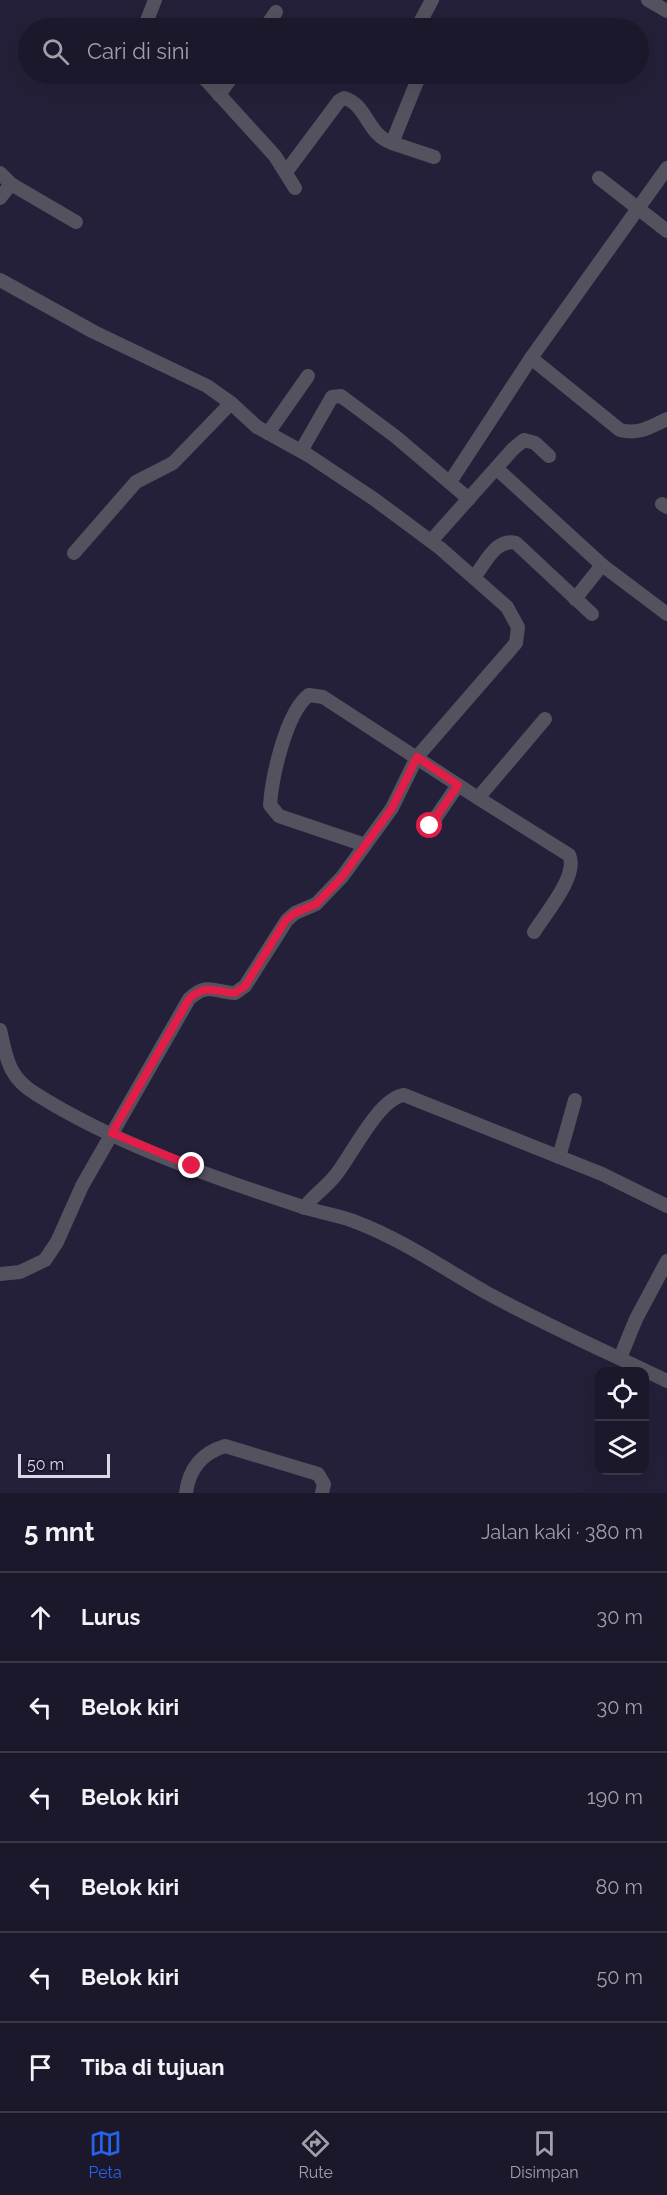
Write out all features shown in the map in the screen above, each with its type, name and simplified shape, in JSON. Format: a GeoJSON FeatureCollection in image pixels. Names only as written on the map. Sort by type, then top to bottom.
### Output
{"type":"FeatureCollection","features":[{"type":"Feature","properties":{"kind":"street"},"geometry":{"type":"LineString","coordinates":[[148,18],[155,0]]}},
{"type":"Feature","properties":{"kind":"street"},"geometry":{"type":"LineString","coordinates":[[422,18],[432,0]]}},
{"type":"Feature","properties":{"kind":"street"},"geometry":{"type":"LineString","coordinates":[[648,0],[667,12]]}},
{"type":"Feature","properties":{"kind":"street"},"geometry":{"type":"LineString","coordinates":[[272,18],[276,12]]}},
{"type":"Feature","properties":{"kind":"street"},"geometry":{"type":"LineString","coordinates":[[209,84],[275,156],[295,188]]}},
{"type":"Feature","properties":{"kind":"street"},"geometry":{"type":"LineString","coordinates":[[219,95],[227,84]]}},
{"type":"Feature","properties":{"kind":"street"},"geometry":{"type":"LineString","coordinates":[[392,142],[416,84]]}},
{"type":"Feature","properties":{"kind":"street"},"geometry":{"type":"LineString","coordinates":[[286,172],[339,101],[344,98],[357,105],[379,137],[434,157]]}},
{"type":"Feature","properties":{"kind":"street"},"geometry":{"type":"LineString","coordinates":[[450,482],[531,358],[636,208],[667,168]]}},
{"type":"Feature","properties":{"kind":"street"},"geometry":{"type":"LineString","coordinates":[[0,173],[11,184],[76,222]]}},
{"type":"Feature","properties":{"kind":"street"},"geometry":{"type":"LineString","coordinates":[[599,178],[667,231]]}},
{"type":"Feature","properties":{"kind":"street"},"geometry":{"type":"LineString","coordinates":[[0,198],[11,184]]}},
{"type":"Feature","properties":{"kind":"street"},"geometry":{"type":"LineString","coordinates":[[0,280],[94,332],[207,386],[268,434],[301,451],[431,541],[475,576],[507,607],[518,627],[516,643],[417,757],[392,808],[365,845],[316,904],[295,913],[286,920],[245,986],[235,993],[212,988],[200,990],[189,999],[82,1186],[57,1242],[45,1260],[20,1272],[0,1274]]}},
{"type":"Feature","properties":{"kind":"street"},"geometry":{"type":"LineString","coordinates":[[531,358],[620,430],[632,433],[646,430],[667,419]]}},
{"type":"Feature","properties":{"kind":"street"},"geometry":{"type":"LineString","coordinates":[[268,434],[308,376]]}},
{"type":"Feature","properties":{"kind":"street"},"geometry":{"type":"LineString","coordinates":[[301,451],[332,397],[340,396],[352,402],[469,498]]}},
{"type":"Feature","properties":{"kind":"street"},"geometry":{"type":"LineString","coordinates":[[74,553],[136,482],[173,463],[231,403]]}},
{"type":"Feature","properties":{"kind":"street"},"geometry":{"type":"LineString","coordinates":[[431,541],[496,468],[526,439],[536,443],[549,456]]}},
{"type":"Feature","properties":{"kind":"street"},"geometry":{"type":"LineString","coordinates":[[496,468],[602,565],[667,614]]}},
{"type":"Feature","properties":{"kind":"street"},"geometry":{"type":"LineString","coordinates":[[475,576],[500,543],[508,541],[516,543],[592,614]]}},
{"type":"Feature","properties":{"kind":"street"},"geometry":{"type":"LineString","coordinates":[[575,599],[602,565]]}},
{"type":"Feature","properties":{"kind":"street"},"geometry":{"type":"LineString","coordinates":[[365,845],[279,816],[270,805],[287,732],[303,699],[309,695],[323,697],[569,855],[572,860],[570,877],[534,932]]}},
{"type":"Feature","properties":{"kind":"street"},"geometry":{"type":"LineString","coordinates":[[478,798],[545,719]]}},
{"type":"Feature","properties":{"kind":"street"},"geometry":{"type":"LineString","coordinates":[[430,826],[458,785]]}},
{"type":"Feature","properties":{"kind":"street"},"geometry":{"type":"LineString","coordinates":[[0,1030],[10,1071],[35,1094],[139,1146],[304,1208],[354,1221],[396,1239],[504,1302],[667,1381]]}},
{"type":"Feature","properties":{"kind":"street"},"geometry":{"type":"LineString","coordinates":[[304,1208],[317,1191],[333,1179],[365,1129],[400,1096],[411,1098],[602,1174],[667,1206]]}},
{"type":"Feature","properties":{"kind":"street"},"geometry":{"type":"LineString","coordinates":[[559,1157],[575,1100]]}},
{"type":"Feature","properties":{"kind":"street"},"geometry":{"type":"LineString","coordinates":[[620,1358],[636,1319],[667,1261]]}},
{"type":"Feature","properties":{"kind":"street"},"geometry":{"type":"LineString","coordinates":[[186,1493],[191,1470],[202,1457],[212,1450],[225,1446],[318,1474],[324,1484],[322,1493]]}},
{"type":"Feature","properties":{"kind":"route"},"geometry":{"type":"LineString","coordinates":[[192,1166],[112,1133],[189,999],[200,990],[212,988],[235,993],[245,986],[286,920],[295,913],[316,904],[342,877],[392,808],[417,757],[458,785],[430,826]]}}]}
